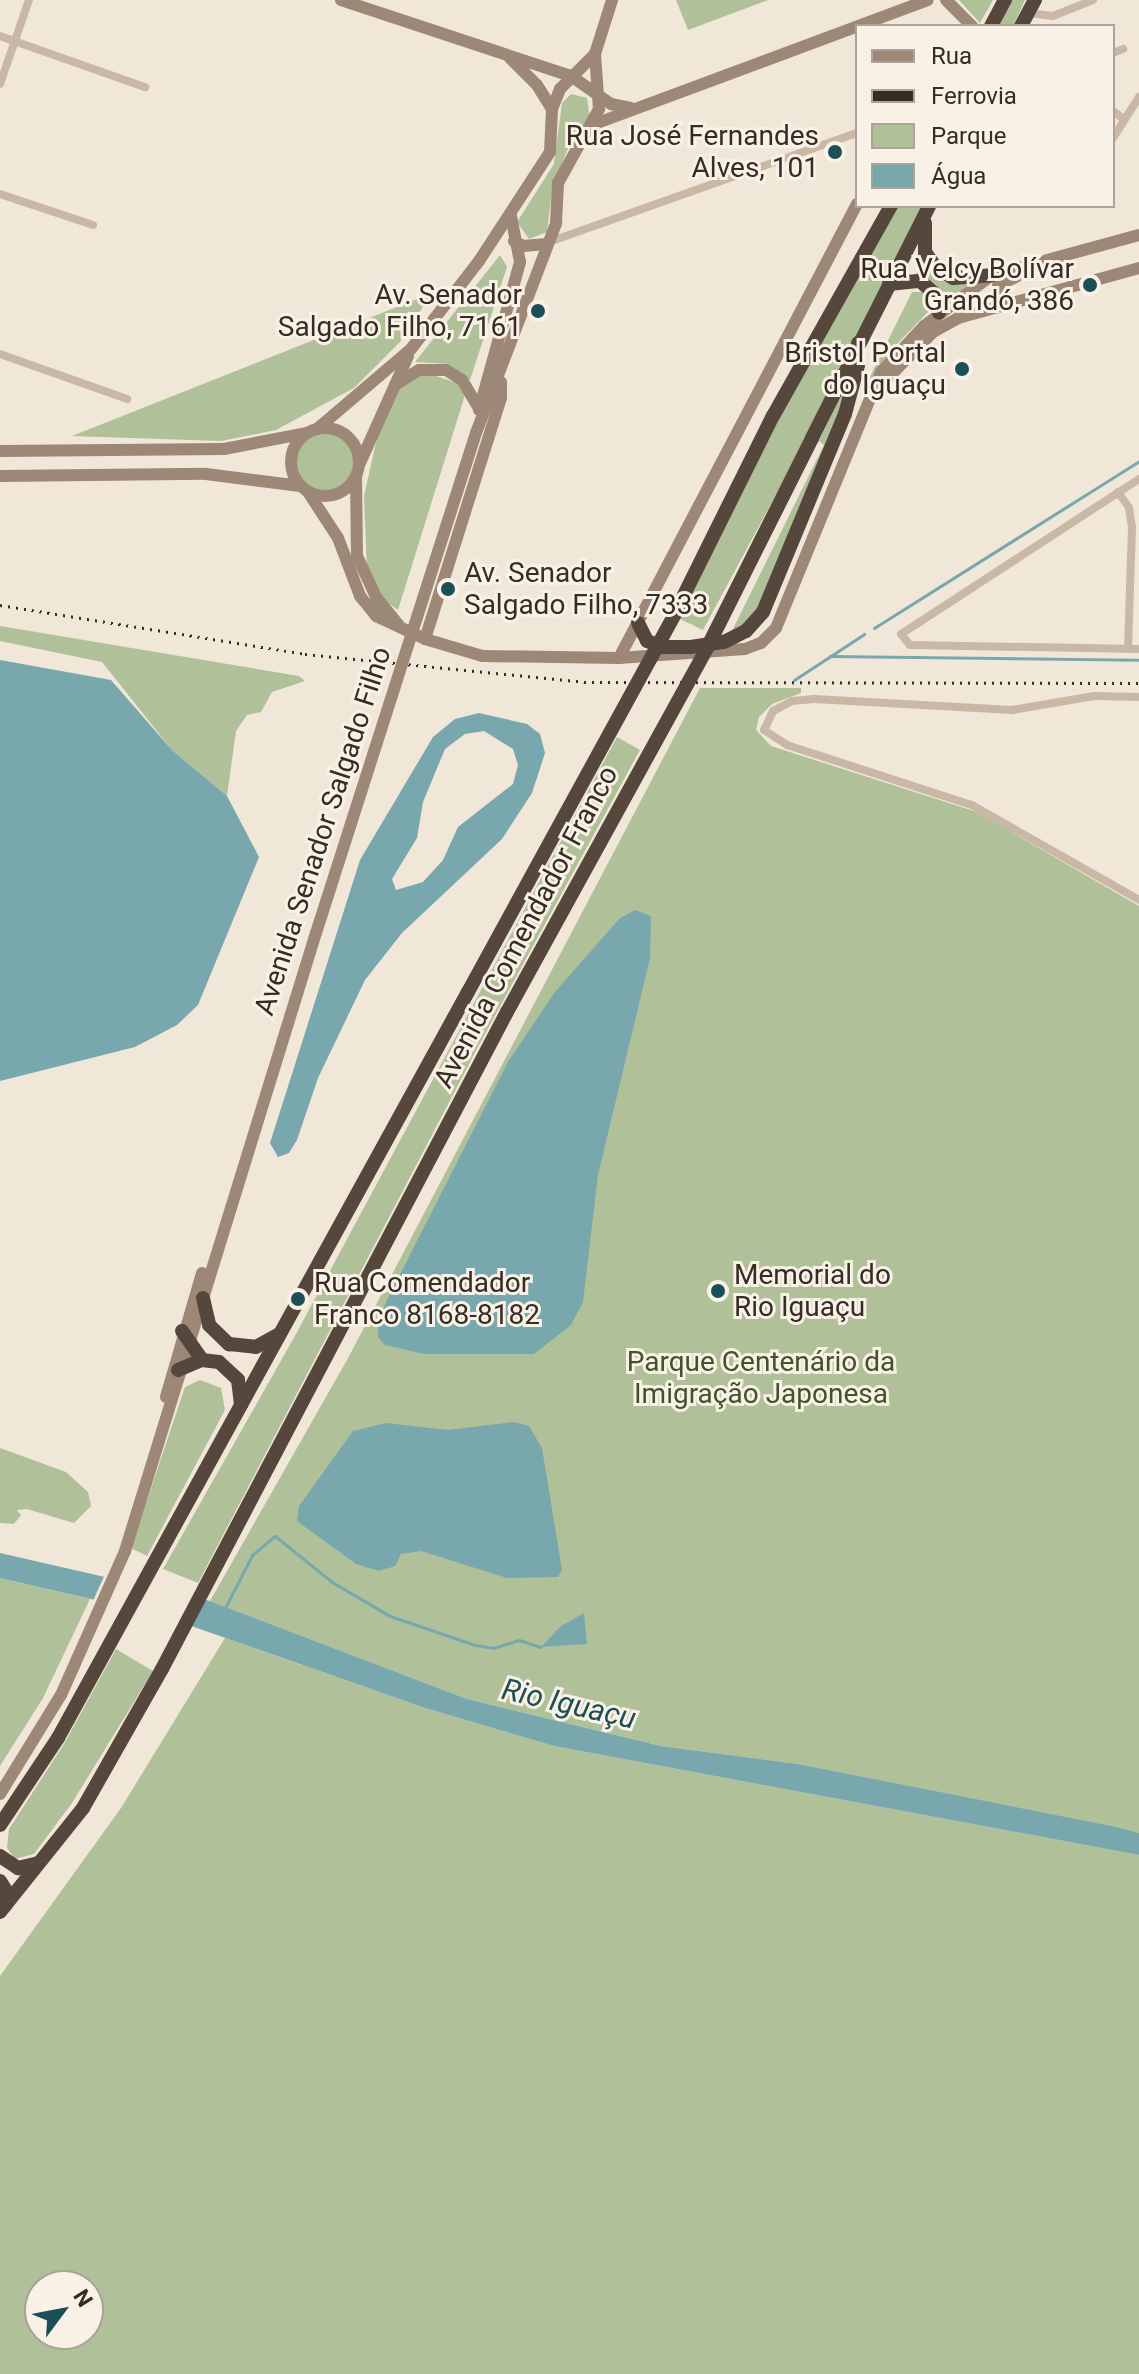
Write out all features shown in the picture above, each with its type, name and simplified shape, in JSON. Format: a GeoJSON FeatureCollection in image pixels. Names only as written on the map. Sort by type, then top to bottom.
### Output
{"type":"FeatureCollection","features":[{"type":"Feature","properties":{"kind":"highway"},"geometry":{"type":"LineString","coordinates":[[992,24],[1005,0]]}},
{"type":"Feature","properties":{"kind":"highway","name":"Avenida Comendador Franco"},"geometry":{"type":"LineString","coordinates":[[0,1825],[58,1738],[150,1565],[286,1326],[674,615],[773,416],[890,208]]}},
{"type":"Feature","properties":{"kind":"highway"},"geometry":{"type":"LineString","coordinates":[[928,209],[925,252],[936,268],[953,278],[992,275]]}},
{"type":"Feature","properties":{"kind":"highway","name":"Avenida Comendador Franco"},"geometry":{"type":"LineString","coordinates":[[2,1909],[83,1808],[162,1669],[507,1012],[707,648],[928,209]]}},
{"type":"Feature","properties":{"kind":"highway"},"geometry":{"type":"LineString","coordinates":[[889,284],[920,281],[935,294],[939,313]]}},
{"type":"Feature","properties":{"kind":"highway"},"geometry":{"type":"LineString","coordinates":[[638,623],[647,641],[663,647],[691,647],[724,642],[746,631],[763,612],[845,414],[858,365],[858,343]]}},
{"type":"Feature","properties":{"kind":"highway"},"geometry":{"type":"LineString","coordinates":[[203,1298],[214,1333],[238,1347],[265,1344],[286,1326]]}},
{"type":"Feature","properties":{"kind":"highway"},"geometry":{"type":"LineString","coordinates":[[186,1337],[202,1360]]}},
{"type":"Feature","properties":{"kind":"highway"},"geometry":{"type":"LineString","coordinates":[[178,1370],[202,1360],[219,1362],[233,1373],[241,1389],[241,1406]]}},
{"type":"Feature","properties":{"kind":"highway"},"geometry":{"type":"LineString","coordinates":[[0,1856],[18,1868],[41,1861]]}},
{"type":"Feature","properties":{"kind":"highway"},"geometry":{"type":"LineString","coordinates":[[0,1881],[7,1892],[2,1909]]}},
{"type":"Feature","properties":{"kind":"main road"},"geometry":{"type":"LineString","coordinates":[[341,0],[571,76],[598,97],[631,108]]}},
{"type":"Feature","properties":{"kind":"main road","name":"Avenida Senador Salgado Filho"},"geometry":{"type":"LineString","coordinates":[[0,1794],[48,1720],[125,1551],[186,1337],[476,433],[501,373],[544,244],[556,223],[558,183],[579,139],[592,125],[598,97],[595,54],[612,0]]}},
{"type":"Feature","properties":{"kind":"main road"},"geometry":{"type":"LineString","coordinates":[[862,24],[928,0]]}},
{"type":"Feature","properties":{"kind":"main road"},"geometry":{"type":"LineString","coordinates":[[946,0],[970,24]]}},
{"type":"Feature","properties":{"kind":"main road"},"geometry":{"type":"LineString","coordinates":[[592,125],[855,27]]}},
{"type":"Feature","properties":{"kind":"main road"},"geometry":{"type":"LineString","coordinates":[[0,476],[206,474],[338,494],[357,471],[411,349],[479,261],[550,152],[552,109],[560,89],[595,54]]}},
{"type":"Feature","properties":{"kind":"main road"},"geometry":{"type":"LineString","coordinates":[[507,56],[537,85],[552,109]]}},
{"type":"Feature","properties":{"kind":"main road"},"geometry":{"type":"LineString","coordinates":[[619,658],[855,208]]}},
{"type":"Feature","properties":{"kind":"main road","name":"Avenida Senador Salgado Filho"},"geometry":{"type":"LineString","coordinates":[[476,433],[479,408],[520,262],[511,213]]}},
{"type":"Feature","properties":{"kind":"main road"},"geometry":{"type":"LineString","coordinates":[[411,349],[312,431],[291,457],[304,489],[338,538],[360,596],[376,616],[425,639],[482,656],[619,658],[726,654],[761,643],[776,628],[881,372],[939,313],[992,275],[1139,235]]}},
{"type":"Feature","properties":{"kind":"main road"},"geometry":{"type":"LineString","coordinates":[[479,261],[514,241],[523,246],[544,244]]}},
{"type":"Feature","properties":{"kind":"main road"},"geometry":{"type":"LineString","coordinates":[[1009,301],[999,293],[1000,284],[1060,258]]}},
{"type":"Feature","properties":{"kind":"main road"},"geometry":{"type":"LineString","coordinates":[[874,392],[933,332],[1009,301],[1139,268]]}},
{"type":"Feature","properties":{"kind":"main road"},"geometry":{"type":"LineString","coordinates":[[393,386],[419,370],[446,370],[462,380],[479,408]]}},
{"type":"Feature","properties":{"kind":"main road"},"geometry":{"type":"LineString","coordinates":[[425,639],[501,398],[501,373]]}},
{"type":"Feature","properties":{"kind":"main road"},"geometry":{"type":"LineString","coordinates":[[0,451],[224,449],[312,431],[347,437],[357,471],[357,556],[376,597],[401,627]]}},
{"type":"Feature","properties":{"kind":"main road"},"geometry":{"type":"LineString","coordinates":[[630,637],[637,657]]}},
{"type":"Feature","properties":{"kind":"main road","name":"Avenida Senador Salgado Filho"},"geometry":{"type":"LineString","coordinates":[[165,1416],[166,1381],[203,1298],[216,1244]]}},
{"type":"Feature","properties":{"kind":"street"},"geometry":{"type":"LineString","coordinates":[[0,84],[29,0]]}},
{"type":"Feature","properties":{"kind":"street"},"geometry":{"type":"LineString","coordinates":[[1028,13],[1053,16],[1093,0]]}},
{"type":"Feature","properties":{"kind":"street"},"geometry":{"type":"LineString","coordinates":[[0,36],[145,87]]}},
{"type":"Feature","properties":{"kind":"street"},"geometry":{"type":"LineString","coordinates":[[1115,52],[1123,49]]}},
{"type":"Feature","properties":{"kind":"street"},"geometry":{"type":"LineString","coordinates":[[1115,135],[1139,97]]}},
{"type":"Feature","properties":{"kind":"street"},"geometry":{"type":"LineString","coordinates":[[1115,112],[1124,119]]}},
{"type":"Feature","properties":{"kind":"street"},"geometry":{"type":"LineString","coordinates":[[544,244],[855,134]]}},
{"type":"Feature","properties":{"kind":"street"},"geometry":{"type":"LineString","coordinates":[[0,194],[93,225]]}},
{"type":"Feature","properties":{"kind":"street"},"geometry":{"type":"LineString","coordinates":[[0,354],[127,399]]}},
{"type":"Feature","properties":{"kind":"street"},"geometry":{"type":"LineString","coordinates":[[1139,479],[903,631],[902,639],[910,645],[1139,649]]}},
{"type":"Feature","properties":{"kind":"street"},"geometry":{"type":"LineString","coordinates":[[1118,492],[1129,508],[1132,528],[1128,649]]}},
{"type":"Feature","properties":{"kind":"street"},"geometry":{"type":"LineString","coordinates":[[1139,697],[1094,696],[1012,710],[792,701],[773,711],[764,730],[787,745],[972,805],[1139,900]]}},
{"type":"Feature","properties":{"kind":"green space"},"geometry":{"type":"Polygon","coordinates":[[[676,0],[768,0],[688,30],[676,0]]]}},
{"type":"Feature","properties":{"kind":"green space"},"geometry":{"type":"Polygon","coordinates":[[[959,0],[993,0],[980,23],[959,0]]]}},
{"type":"Feature","properties":{"kind":"green space"},"geometry":{"type":"Polygon","coordinates":[[[1010,0],[1025,0],[1014,24],[997,24],[1010,0]]]}},
{"type":"Feature","properties":{"kind":"green space"},"geometry":{"type":"Polygon","coordinates":[[[571,94],[587,98],[590,120],[568,148],[552,190],[547,232],[529,239],[517,222],[554,164],[562,103],[571,94]]]}},
{"type":"Feature","properties":{"kind":"green space"},"geometry":{"type":"Polygon","coordinates":[[[897,208],[921,208],[809,433],[703,630],[680,619],[777,420],[897,208]]]}},
{"type":"Feature","properties":{"kind":"green space"},"geometry":{"type":"Polygon","coordinates":[[[500,255],[507,267],[470,380],[448,364],[415,362],[500,255]]]}},
{"type":"Feature","properties":{"kind":"green space"},"geometry":{"type":"Polygon","coordinates":[[[924,257],[973,284],[944,306],[916,275],[924,257]]]}},
{"type":"Feature","properties":{"kind":"green space"},"geometry":{"type":"Polygon","coordinates":[[[912,292],[923,292],[930,299],[930,310],[896,345],[861,395],[912,292]]]}},
{"type":"Feature","properties":{"kind":"green space"},"geometry":{"type":"Polygon","coordinates":[[[432,293],[400,342],[354,388],[276,430],[221,441],[72,436],[432,293]]]}},
{"type":"Feature","properties":{"kind":"green space"},"geometry":{"type":"Polygon","coordinates":[[[430,374],[457,383],[465,395],[398,610],[384,600],[367,571],[364,496],[379,429],[396,392],[411,378],[430,374]]]}},
{"type":"Feature","properties":{"kind":"green space"},"geometry":{"type":"Polygon","coordinates":[[[843,392],[847,393],[751,625],[730,635],[824,445],[819,441],[843,392]]]}},
{"type":"Feature","properties":{"kind":"green space"},"geometry":{"type":"Polygon","coordinates":[[[325,433],[346,442],[355,463],[346,484],[325,493],[304,484],[295,463],[304,442],[325,433]]]}},
{"type":"Feature","properties":{"kind":"green space"},"geometry":{"type":"Polygon","coordinates":[[[0,626],[299,676],[305,681],[272,692],[261,712],[247,715],[236,731],[227,796],[172,750],[102,662],[0,641],[0,626]]]}},
{"type":"Feature","properties":{"kind":"green space","name":"Parque Centenário da Imigração Japonesa"},"geometry":{"type":"Polygon","coordinates":[[[700,688],[801,688],[801,693],[772,704],[759,717],[756,730],[771,746],[977,812],[1139,906],[1139,1833],[798,1764],[661,1746],[467,1699],[210,1601],[347,1360],[700,688]]]}},
{"type":"Feature","properties":{"kind":"green space"},"geometry":{"type":"Polygon","coordinates":[[[617,737],[640,750],[479,1045],[198,1583],[163,1569],[296,1334],[617,737]]]}},
{"type":"Feature","properties":{"kind":"green space"},"geometry":{"type":"Polygon","coordinates":[[[200,1380],[221,1388],[225,1410],[147,1556],[131,1548],[185,1387],[200,1380]]]}},
{"type":"Feature","properties":{"kind":"green space"},"geometry":{"type":"Polygon","coordinates":[[[0,1448],[66,1472],[88,1492],[91,1506],[74,1523],[27,1509],[17,1510],[21,1515],[14,1524],[0,1523],[0,1448]]]}},
{"type":"Feature","properties":{"kind":"green space"},"geometry":{"type":"Polygon","coordinates":[[[0,1578],[90,1599],[43,1698],[0,1766],[0,1578]]]}},
{"type":"Feature","properties":{"kind":"green space"},"geometry":{"type":"Polygon","coordinates":[[[225,1638],[425,1708],[554,1746],[1139,1855],[1139,2374],[0,2374],[0,1976],[121,1808],[225,1638]]]}},
{"type":"Feature","properties":{"kind":"green space"},"geometry":{"type":"Polygon","coordinates":[[[116,1649],[153,1671],[72,1803],[34,1854],[15,1859],[7,1848],[9,1829],[64,1744],[116,1649]]]}},
{"type":"Feature","properties":{"kind":"water"},"geometry":{"type":"Polygon","coordinates":[[[0,660],[111,680],[172,750],[227,796],[259,857],[198,1005],[177,1025],[135,1047],[0,1081],[0,660]]]}},
{"type":"Feature","properties":{"kind":"water"},"geometry":{"type":"Polygon","coordinates":[[[479,713],[527,724],[540,734],[545,753],[532,793],[502,839],[402,933],[365,980],[318,1078],[297,1140],[289,1153],[278,1157],[270,1143],[360,860],[433,737],[455,719],[479,713]],[[484,731],[465,734],[445,749],[423,802],[417,838],[392,879],[396,890],[423,882],[443,860],[458,827],[513,784],[518,765],[513,749],[484,731]]]}},
{"type":"Feature","properties":{"kind":"water"},"geometry":{"type":"Polygon","coordinates":[[[635,910],[651,916],[650,958],[598,1175],[583,1302],[571,1325],[534,1354],[424,1354],[385,1345],[378,1337],[378,1324],[386,1302],[508,1062],[555,992],[620,918],[635,910]]]}},
{"type":"Feature","properties":{"kind":"water"},"geometry":{"type":"Polygon","coordinates":[[[514,1422],[529,1426],[542,1448],[562,1570],[558,1577],[507,1578],[421,1551],[401,1554],[395,1566],[379,1571],[356,1564],[297,1521],[299,1506],[353,1431],[386,1423],[448,1430],[514,1422]]]}},
{"type":"Feature","properties":{"kind":"water","name":"Rio Iguaçu"},"geometry":{"type":"Polygon","coordinates":[[[0,1553],[210,1601],[467,1699],[661,1746],[798,1764],[1116,1827],[1139,1833],[1139,1855],[554,1746],[425,1708],[160,1615],[0,1578],[0,1553]]]}},
{"type":"Feature","properties":{"kind":"water"},"geometry":{"type":"Polygon","coordinates":[[[584,1613],[587,1644],[541,1647],[561,1626],[584,1613]]]}},
{"type":"Feature","properties":{"kind":"pier"},"geometry":{"type":"Polygon","coordinates":[[[106,1572],[201,1595],[184,1628],[92,1603],[106,1572]]]}},
{"type":"Feature","properties":{"kind":"waterway"},"geometry":{"type":"LineString","coordinates":[[874,628],[1139,461]]}},
{"type":"Feature","properties":{"kind":"waterway"},"geometry":{"type":"LineString","coordinates":[[794,680],[864,634]]}},
{"type":"Feature","properties":{"kind":"waterway"},"geometry":{"type":"LineString","coordinates":[[830,656],[1139,660]]}},
{"type":"Feature","properties":{"kind":"waterway"},"geometry":{"type":"LineString","coordinates":[[224,1610],[252,1555],[275,1536],[332,1582],[390,1616],[475,1645],[493,1648],[519,1640],[541,1647]]}},
{"type":"Feature","properties":{"kind":"railway"},"geometry":{"type":"LineString","coordinates":[[0,605],[305,654],[584,682],[1139,683]]}},
{"type":"Feature","properties":{"kind":"place","name":"Rua José Fernandes Alves, 101"},"geometry":{"type":"Point","coordinates":[835,152]}},
{"type":"Feature","properties":{"kind":"place","name":"Rua Velcy Bolívar Grandó, 386"},"geometry":{"type":"Point","coordinates":[1090,285]}},
{"type":"Feature","properties":{"kind":"place","name":"Av. Senador Salgado Filho, 7161"},"geometry":{"type":"Point","coordinates":[538,311]}},
{"type":"Feature","properties":{"kind":"place","name":"Bristol Portal do Iguaçu"},"geometry":{"type":"Point","coordinates":[962,369]}},
{"type":"Feature","properties":{"kind":"place","name":"Av. Senador Salgado Filho, 7333"},"geometry":{"type":"Point","coordinates":[448,589]}},
{"type":"Feature","properties":{"kind":"place","name":"Memorial do Rio Iguaçu"},"geometry":{"type":"Point","coordinates":[718,1291]}},
{"type":"Feature","properties":{"kind":"place","name":"Rua Comendador Franco 8168-8182"},"geometry":{"type":"Point","coordinates":[298,1299]}}]}
